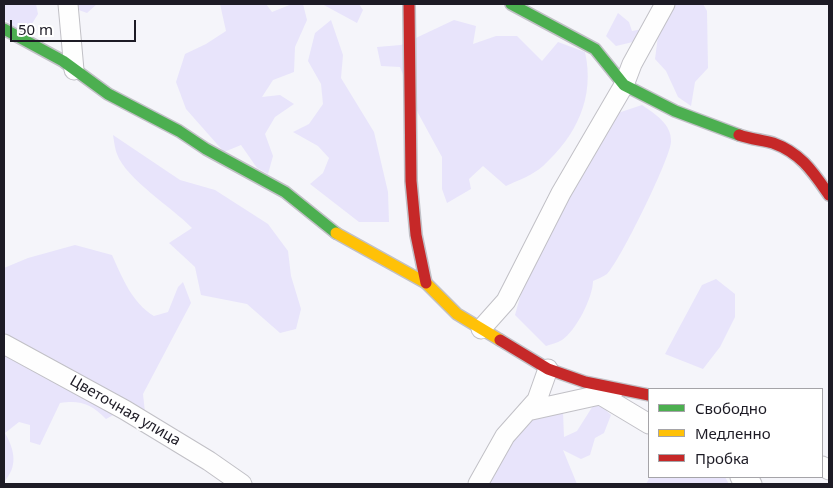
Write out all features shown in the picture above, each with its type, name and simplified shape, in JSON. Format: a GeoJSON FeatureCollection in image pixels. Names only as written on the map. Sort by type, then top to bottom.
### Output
{"type":"FeatureCollection","features":[{"type":"Feature","properties":{"kind":"street"},"geometry":{"type":"LineString","coordinates":[[68,4],[74,70]]}},
{"type":"Feature","properties":{"kind":"street"},"geometry":{"type":"LineString","coordinates":[[410,4],[411,180],[416,235],[426,283]]}},
{"type":"Feature","properties":{"kind":"street"},"geometry":{"type":"LineString","coordinates":[[511,4],[595,49],[624,85],[708,124],[748,138],[772,143],[793,152],[808,164],[829,195]]}},
{"type":"Feature","properties":{"kind":"street"},"geometry":{"type":"LineString","coordinates":[[480,329],[506,301],[561,193],[624,85],[632,64],[665,4]]}},
{"type":"Feature","properties":{"kind":"street"},"geometry":{"type":"LineString","coordinates":[[4,30],[63,61],[108,94],[179,131],[206,149],[285,192],[340,236],[426,283],[457,314],[548,369],[566,377],[620,391],[648,395]]}},
{"type":"Feature","properties":{"kind":"street","name":"Цветочная улица"},"geometry":{"type":"LineString","coordinates":[[4,344],[125,410],[209,461],[242,484]]}},
{"type":"Feature","properties":{"kind":"street"},"geometry":{"type":"LineString","coordinates":[[478,484],[505,436],[537,400],[548,369]]}},
{"type":"Feature","properties":{"kind":"street"},"geometry":{"type":"LineString","coordinates":[[527,411],[620,391]]}},
{"type":"Feature","properties":{"kind":"street"},"geometry":{"type":"LineString","coordinates":[[599,394],[648,423]]}},
{"type":"Feature","properties":{"kind":"shaded area"},"geometry":{"type":"Polygon","coordinates":[[[4,4],[36,4],[38,14],[25,35],[4,19],[4,4]]]}},
{"type":"Feature","properties":{"kind":"shaded area"},"geometry":{"type":"Polygon","coordinates":[[[62,4],[97,4],[87,13],[62,4]]]}},
{"type":"Feature","properties":{"kind":"shaded area"},"geometry":{"type":"Polygon","coordinates":[[[220,4],[266,4],[272,12],[292,4],[303,4],[307,20],[295,47],[294,72],[273,80],[262,97],[280,95],[294,104],[275,117],[265,134],[273,156],[268,174],[257,168],[241,145],[224,152],[186,109],[176,82],[185,54],[206,44],[226,31],[220,4]]]}},
{"type":"Feature","properties":{"kind":"shaded area"},"geometry":{"type":"Polygon","coordinates":[[[322,4],[359,4],[363,10],[357,23],[322,4]]]}},
{"type":"Feature","properties":{"kind":"shaded area"},"geometry":{"type":"Polygon","coordinates":[[[669,4],[703,4],[707,11],[708,68],[695,82],[691,106],[678,97],[666,71],[655,59],[658,36],[616,46],[606,36],[618,13],[629,22],[632,31],[653,27],[669,4]]]}},
{"type":"Feature","properties":{"kind":"shaded area"},"geometry":{"type":"Polygon","coordinates":[[[331,20],[343,55],[341,78],[374,132],[388,192],[389,222],[359,222],[310,184],[323,173],[329,158],[318,146],[293,132],[309,124],[323,104],[321,84],[308,61],[315,33],[331,20]]]}},
{"type":"Feature","properties":{"kind":"shaded area"},"geometry":{"type":"Polygon","coordinates":[[[454,20],[476,26],[473,44],[496,36],[517,36],[542,61],[558,42],[585,52],[587,84],[585,100],[574,128],[555,154],[543,166],[530,175],[506,186],[483,166],[469,179],[471,189],[447,203],[442,189],[442,157],[418,113],[400,67],[381,66],[377,47],[401,45],[454,20]]]}},
{"type":"Feature","properties":{"kind":"shaded area"},"geometry":{"type":"Polygon","coordinates":[[[642,105],[662,120],[671,136],[671,142],[662,168],[632,232],[613,266],[607,274],[593,281],[590,296],[578,322],[562,340],[546,346],[515,315],[524,283],[542,252],[589,159],[618,113],[642,105]]]}},
{"type":"Feature","properties":{"kind":"shaded area"},"geometry":{"type":"Polygon","coordinates":[[[113,135],[180,180],[215,190],[268,224],[288,251],[291,276],[301,309],[296,329],[280,333],[247,304],[201,295],[195,267],[169,243],[192,228],[140,183],[122,164],[117,154],[113,135]]]}},
{"type":"Feature","properties":{"kind":"shaded area"},"geometry":{"type":"Polygon","coordinates":[[[75,245],[112,255],[134,297],[146,311],[154,316],[168,312],[178,287],[183,282],[191,303],[143,394],[145,412],[117,413],[106,419],[85,404],[74,402],[60,403],[40,445],[30,442],[30,425],[19,422],[5,433],[14,458],[11,470],[4,482],[4,268],[28,258],[75,245]]]}},
{"type":"Feature","properties":{"kind":"shaded area"},"geometry":{"type":"Polygon","coordinates":[[[716,279],[735,294],[735,317],[720,347],[703,369],[665,354],[702,285],[716,279]]]}},
{"type":"Feature","properties":{"kind":"shaded area"},"geometry":{"type":"Polygon","coordinates":[[[596,401],[611,415],[604,433],[595,438],[590,455],[581,459],[563,450],[577,484],[477,484],[530,415],[563,412],[564,437],[577,431],[596,401]]]}},
{"type":"Feature","properties":{"kind":"shaded area"},"geometry":{"type":"Polygon","coordinates":[[[649,478],[726,478],[729,484],[646,484],[649,478]]]}},
{"type":"Feature","properties":{"kind":"traffic: fast"},"geometry":{"type":"LineString","coordinates":[[511,4],[595,49],[624,85],[675,111],[739,135]]}},
{"type":"Feature","properties":{"kind":"traffic: fast"},"geometry":{"type":"LineString","coordinates":[[4,29],[63,61],[108,94],[179,131],[206,149],[285,192],[336,233]]}},
{"type":"Feature","properties":{"kind":"traffic: slow"},"geometry":{"type":"LineString","coordinates":[[336,233],[426,283],[457,314],[500,340]]}},
{"type":"Feature","properties":{"kind":"traffic: jam"},"geometry":{"type":"LineString","coordinates":[[409,4],[411,181],[416,235],[426,283]]}},
{"type":"Feature","properties":{"kind":"traffic: jam"},"geometry":{"type":"LineString","coordinates":[[739,135],[773,143],[791,152],[806,164],[829,195]]}},
{"type":"Feature","properties":{"kind":"traffic: jam"},"geometry":{"type":"LineString","coordinates":[[500,340],[548,369],[585,382],[648,395]]}}]}
